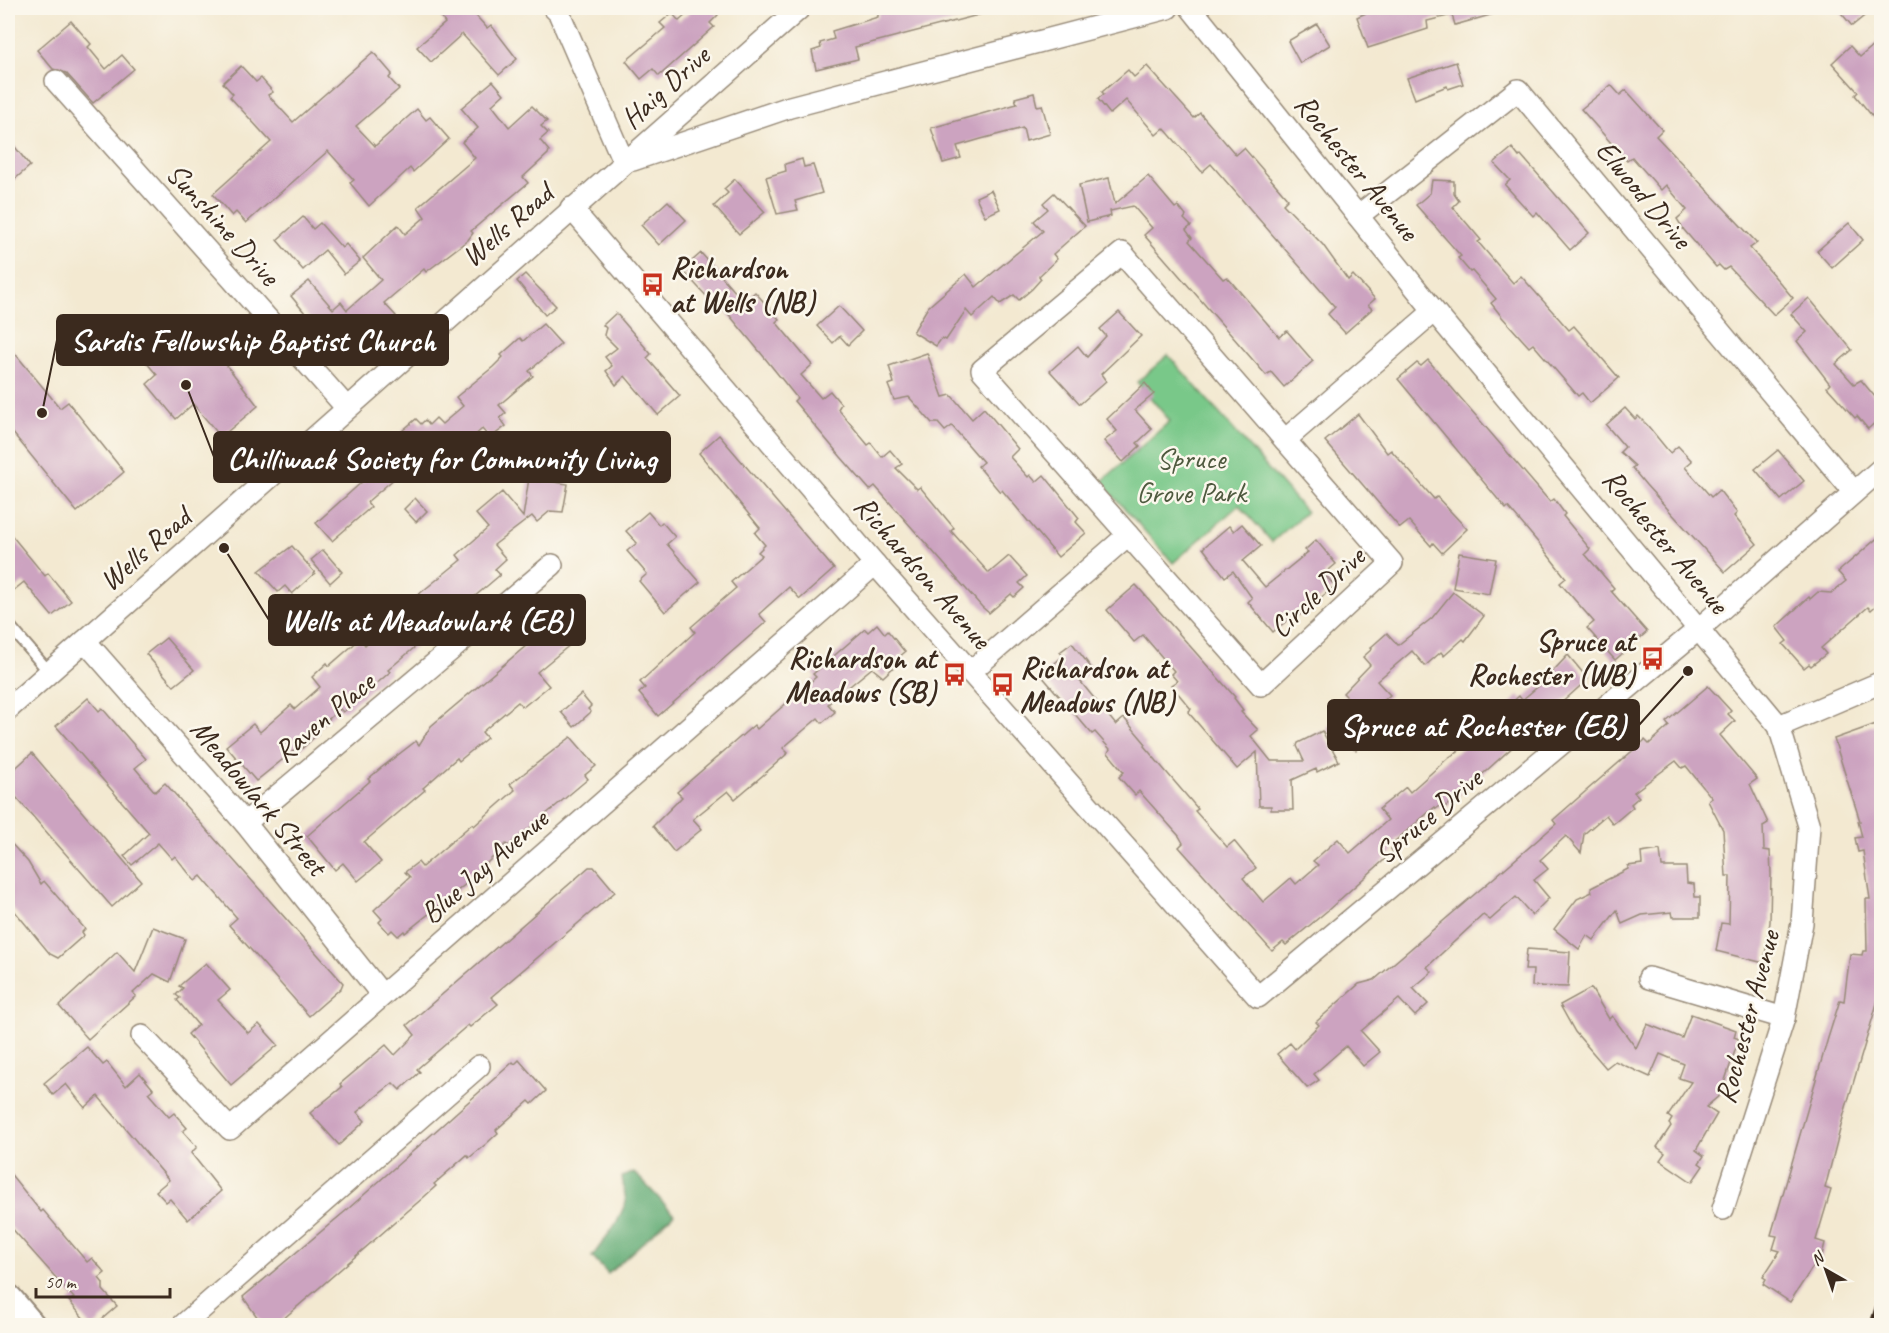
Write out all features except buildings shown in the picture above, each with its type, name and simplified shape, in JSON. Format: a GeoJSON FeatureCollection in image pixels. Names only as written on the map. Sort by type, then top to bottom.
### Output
{"type":"FeatureCollection","features":[{"type":"Feature","properties":{"kind":"street"},"geometry":{"type":"LineString","coordinates":[[554,8],[559,13],[624,163]]}},
{"type":"Feature","properties":{"kind":"street","name":"Haig Drive"},"geometry":{"type":"LineString","coordinates":[[624,163],[800,8]]}},
{"type":"Feature","properties":{"kind":"street","name":"Wells Road"},"geometry":{"type":"LineString","coordinates":[[8,709],[201,540],[346,407],[624,163],[790,107],[1168,8]]}},
{"type":"Feature","properties":{"kind":"street","name":"Rochester Avenue"},"geometry":{"type":"LineString","coordinates":[[1191,8],[1434,311],[1700,628],[1779,726],[1809,826],[1802,923],[1784,1018],[1723,1209]]}},
{"type":"Feature","properties":{"kind":"street","name":"Sunshine Drive"},"geometry":{"type":"LineString","coordinates":[[56,81],[346,407]]}},
{"type":"Feature","properties":{"kind":"street","name":"Elwood Drive"},"geometry":{"type":"LineString","coordinates":[[1358,216],[1518,90],[1854,492]]}},
{"type":"Feature","properties":{"kind":"street","name":"Richardson Avenue"},"geometry":{"type":"LineString","coordinates":[[571,208],[875,564],[1258,998]]}},
{"type":"Feature","properties":{"kind":"street","name":"Circle Drive"},"geometry":{"type":"LineString","coordinates":[[1122,253],[1392,563],[1261,685],[1128,535],[982,370],[1122,253]]}},
{"type":"Feature","properties":{"kind":"street"},"geometry":{"type":"LineString","coordinates":[[1285,440],[1434,311]]}},
{"type":"Feature","properties":{"kind":"street","name":"Spruce Drive"},"geometry":{"type":"LineString","coordinates":[[1258,998],[1700,628],[1881,468]]}},
{"type":"Feature","properties":{"kind":"street"},"geometry":{"type":"LineString","coordinates":[[970,672],[1128,535]]}},
{"type":"Feature","properties":{"kind":"street","name":"Blue Jay Avenue"},"geometry":{"type":"LineString","coordinates":[[142,1036],[230,1129],[875,564]]}},
{"type":"Feature","properties":{"kind":"street","name":"Raven Place"},"geometry":{"type":"LineString","coordinates":[[245,823],[552,565]]}},
{"type":"Feature","properties":{"kind":"street","name":"Meadowlark Street"},"geometry":{"type":"LineString","coordinates":[[85,641],[245,823],[382,995]]}},
{"type":"Feature","properties":{"kind":"street"},"geometry":{"type":"LineString","coordinates":[[1779,726],[1881,682]]}},
{"type":"Feature","properties":{"kind":"street"},"geometry":{"type":"LineString","coordinates":[[1649,978],[1784,1018]]}},
{"type":"Feature","properties":{"kind":"street"},"geometry":{"type":"LineString","coordinates":[[182,1326],[479,1066]]}},
{"type":"Feature","properties":{"kind":"street"},"geometry":{"type":"LineString","coordinates":[[8,1299],[31,1326]]}},
{"type":"Feature","properties":{"kind":"lane"},"geometry":{"type":"LineString","coordinates":[[8,624],[49,672]]}},
{"type":"Feature","properties":{"kind":"green space","name":"Spruce Grove Park"},"geometry":{"type":"Polygon","coordinates":[[[1168,355],[1306,512],[1272,542],[1239,505],[1173,563],[1101,482],[1170,421],[1137,382],[1168,355]]]}},
{"type":"Feature","properties":{"kind":"green space"},"geometry":{"type":"Polygon","coordinates":[[[634,1172],[674,1214],[608,1274],[592,1257],[617,1222],[626,1202],[622,1177],[634,1172]]]}},
{"type":"Feature","properties":{"kind":"railway"},"geometry":{"type":"LineString","coordinates":[[1871,1326],[1882,1291]]}},
{"type":"Feature","properties":{"kind":"place","name":"Richardson at Wells (NB)"},"geometry":{"type":"Point","coordinates":[652,285]}},
{"type":"Feature","properties":{"kind":"place","name":"Chilliwack Society for Community Living"},"geometry":{"type":"Point","coordinates":[186,385]}},
{"type":"Feature","properties":{"kind":"place","name":"Sardis Fellowship Baptist Church"},"geometry":{"type":"Point","coordinates":[42,413]}},
{"type":"Feature","properties":{"kind":"place","name":"Wells at Meadowlark (EB)"},"geometry":{"type":"Point","coordinates":[224,548]}},
{"type":"Feature","properties":{"kind":"place","name":"Spruce at Rochester (WB)"},"geometry":{"type":"Point","coordinates":[1653,658]}},
{"type":"Feature","properties":{"kind":"place","name":"Spruce at Rochester (EB)"},"geometry":{"type":"Point","coordinates":[1688,671]}},
{"type":"Feature","properties":{"kind":"place","name":"Richardson at Meadows (SB)"},"geometry":{"type":"Point","coordinates":[954,675]}},
{"type":"Feature","properties":{"kind":"place","name":"Richardson at Meadows (NB)"},"geometry":{"type":"Point","coordinates":[1002,685]}}]}
